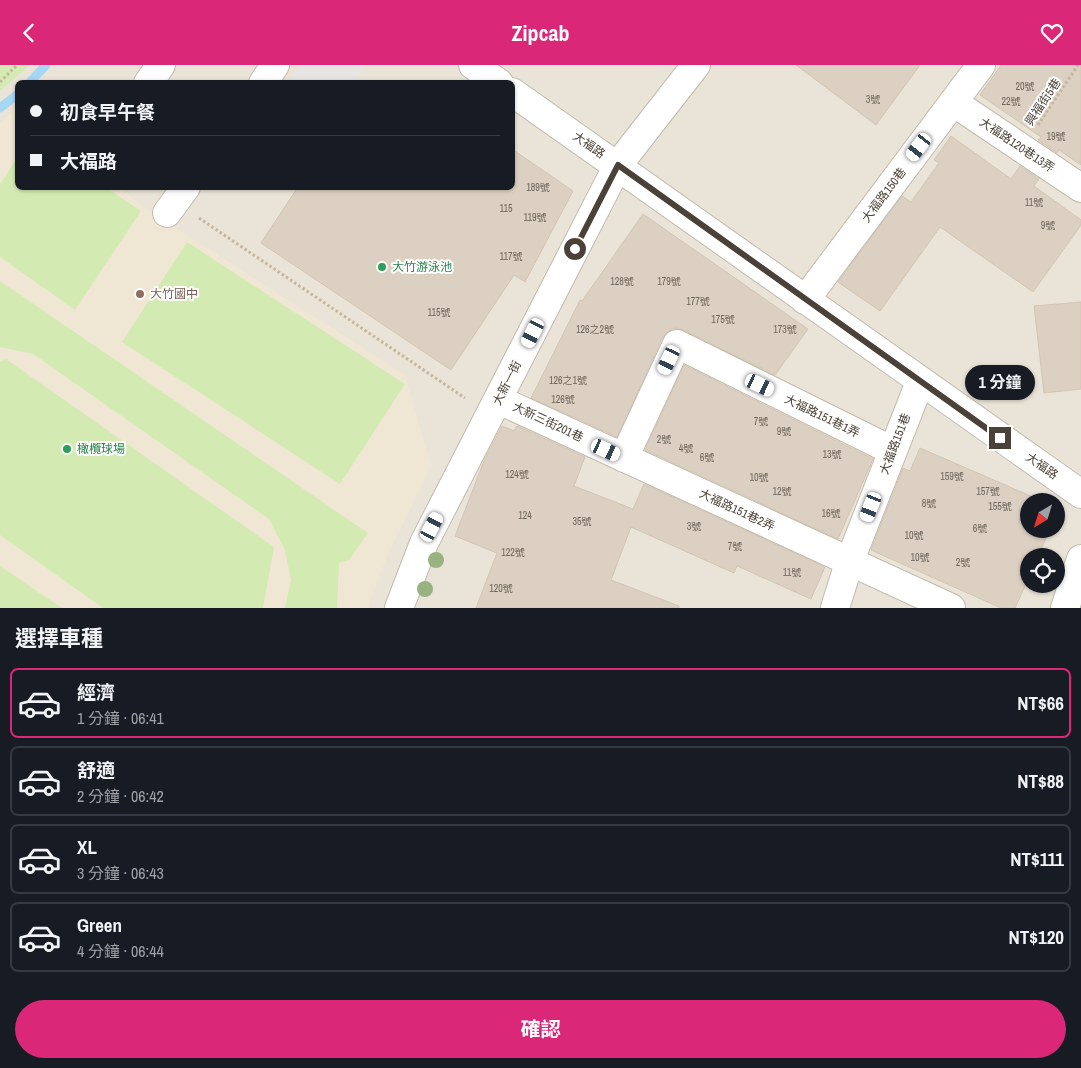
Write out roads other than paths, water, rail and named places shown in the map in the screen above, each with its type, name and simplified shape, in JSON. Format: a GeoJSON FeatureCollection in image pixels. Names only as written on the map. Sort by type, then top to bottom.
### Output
{"type":"FeatureCollection","features":[{"type":"Feature","properties":{"kind":"street"},"geometry":{"type":"LineString","coordinates":[[150,80],[161,65]]}},
{"type":"Feature","properties":{"kind":"street"},"geometry":{"type":"LineString","coordinates":[[265,80],[275,65]]}},
{"type":"Feature","properties":{"kind":"street"},"geometry":{"type":"LineString","coordinates":[[474,65],[495,80]]}},
{"type":"Feature","properties":{"kind":"street","name":"大新一街"},"geometry":{"type":"LineString","coordinates":[[399,608],[424,543],[618,165],[696,65]]}},
{"type":"Feature","properties":{"kind":"street","name":"大福路150巷"},"geometry":{"type":"LineString","coordinates":[[805,300],[981,65]]}},
{"type":"Feature","properties":{"kind":"street","name":"大福路"},"geometry":{"type":"LineString","coordinates":[[515,94],[618,165],[920,382],[1081,494]]}},
{"type":"Feature","properties":{"kind":"street","name":"大福路120巷13弄"},"geometry":{"type":"LineString","coordinates":[[953,102],[1081,188]]}},
{"type":"Feature","properties":{"kind":"street","name":"大福路151巷1弄"},"geometry":{"type":"LineString","coordinates":[[624,458],[676,344],[893,451]]}},
{"type":"Feature","properties":{"kind":"street","name":"大福路151巷"},"geometry":{"type":"LineString","coordinates":[[835,608],[849,563],[920,382]]}},
{"type":"Feature","properties":{"kind":"street","name":"大新三街201巷"},"geometry":{"type":"LineString","coordinates":[[495,407],[624,458]]}},
{"type":"Feature","properties":{"kind":"street","name":"大福路151巷2弄"},"geometry":{"type":"LineString","coordinates":[[624,458],[849,563]]}},
{"type":"Feature","properties":{"kind":"street"},"geometry":{"type":"LineString","coordinates":[[1065,608],[1081,559]]}},
{"type":"Feature","properties":{"kind":"street"},"geometry":{"type":"LineString","coordinates":[[849,563],[951,608]]}},
{"type":"Feature","properties":{"kind":"waterway"},"geometry":{"type":"LineString","coordinates":[[32,80],[46,65]]}},
{"type":"Feature","properties":{"kind":"waterway"},"geometry":{"type":"LineString","coordinates":[[0,108],[15,96]]}},
{"type":"Feature","properties":{"kind":"place","name":"大竹游泳池"},"geometry":{"type":"Point","coordinates":[382,267]}},
{"type":"Feature","properties":{"kind":"place","name":"大竹國中"},"geometry":{"type":"Point","coordinates":[140,294]}},
{"type":"Feature","properties":{"kind":"place","name":"橄欖球場"},"geometry":{"type":"Point","coordinates":[67,449]}}]}
